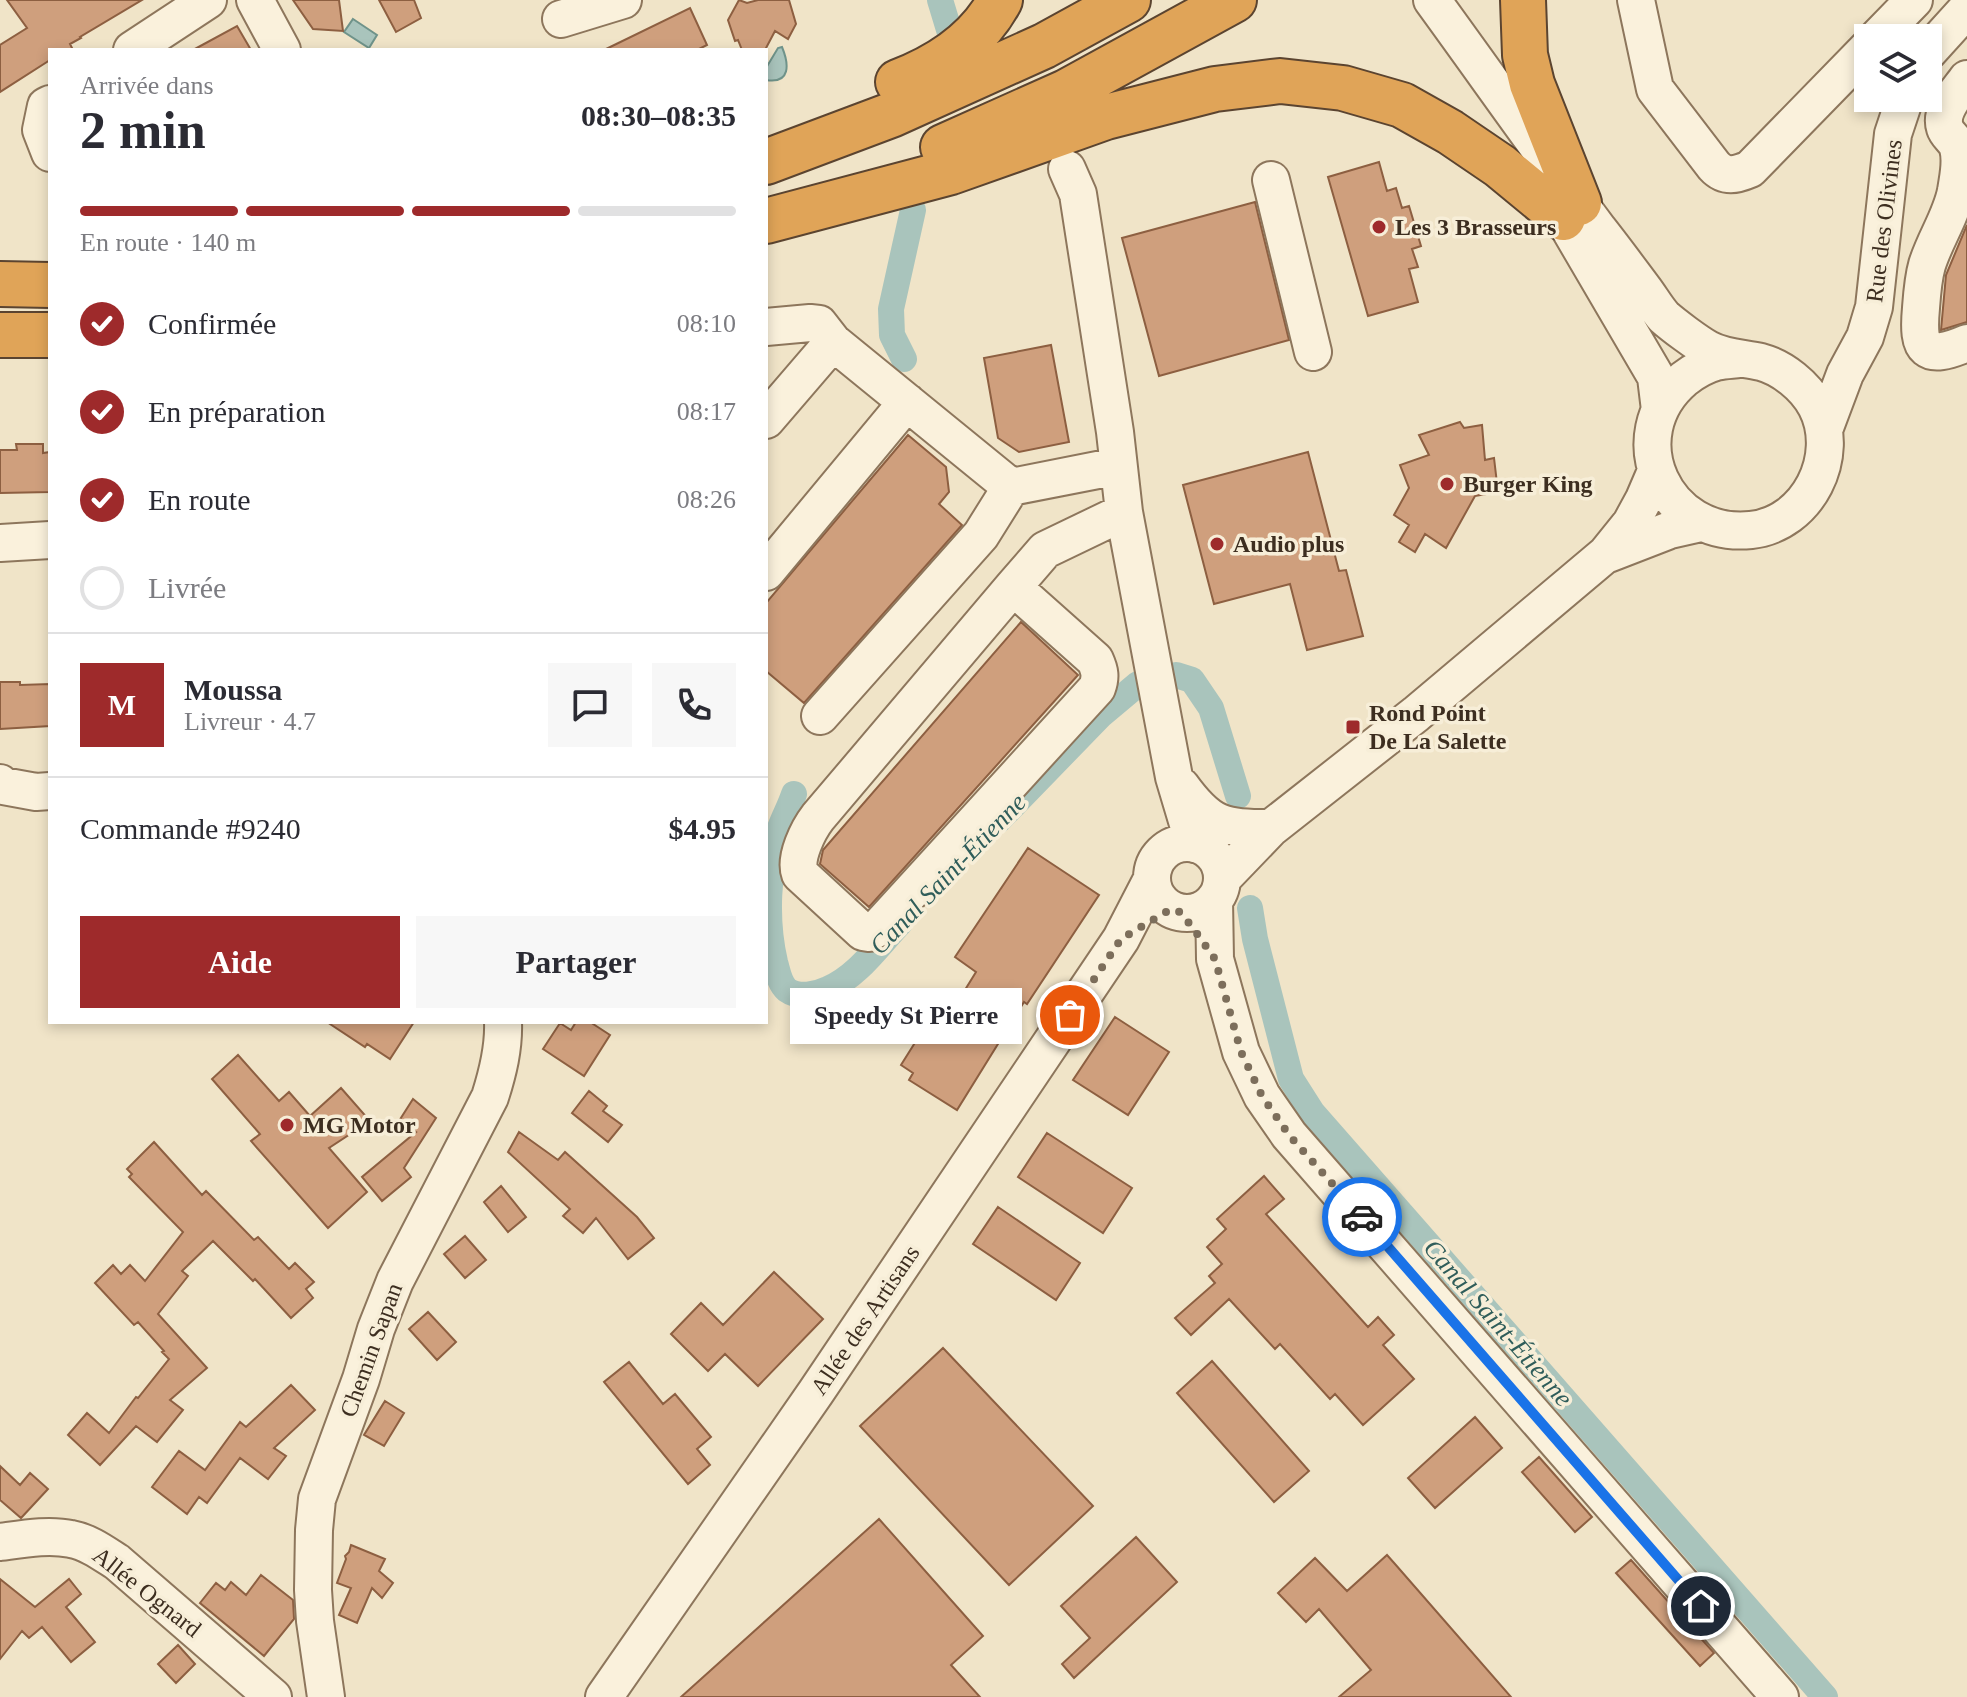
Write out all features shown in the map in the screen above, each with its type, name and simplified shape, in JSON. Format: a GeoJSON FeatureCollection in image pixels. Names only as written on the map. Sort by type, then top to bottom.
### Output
{"type":"FeatureCollection","features":[{"type":"Feature","properties":{"kind":"highway"},"geometry":{"type":"LineString","coordinates":[[768,130],[915,76],[976,35],[1000,0]]}},
{"type":"Feature","properties":{"kind":"highway"},"geometry":{"type":"LineString","coordinates":[[768,161],[891,115],[1044,46],[1128,0]]}},
{"type":"Feature","properties":{"kind":"highway"},"geometry":{"type":"LineString","coordinates":[[768,217],[911,162],[1066,92],[1234,0]]}},
{"type":"Feature","properties":{"kind":"highway"},"geometry":{"type":"LineString","coordinates":[[1523,0],[1525,55],[1571,210]]}},
{"type":"Feature","properties":{"kind":"highway"},"geometry":{"type":"LineString","coordinates":[[768,218],[951,172],[1106,117],[1215,89],[1280,81],[1343,88],[1402,105],[1571,210]]}},
{"type":"Feature","properties":{"kind":"highway"},"geometry":{"type":"LineString","coordinates":[[0,284],[48,285]]}},
{"type":"Feature","properties":{"kind":"highway"},"geometry":{"type":"LineString","coordinates":[[0,335],[48,335]]}},
{"type":"Feature","properties":{"kind":"street"},"geometry":{"type":"LineString","coordinates":[[135,48],[208,0]]}},
{"type":"Feature","properties":{"kind":"street"},"geometry":{"type":"LineString","coordinates":[[255,0],[281,48]]}},
{"type":"Feature","properties":{"kind":"street"},"geometry":{"type":"LineString","coordinates":[[561,19],[623,0]]}},
{"type":"Feature","properties":{"kind":"street"},"geometry":{"type":"LineString","coordinates":[[1405,0],[1476,79],[1571,210],[1665,318],[1709,350],[1762,362],[1783,371],[1802,386],[1816,406],[1824,430],[1825,457],[1817,482],[1801,505],[1780,521],[1754,530],[1727,531],[1701,523],[1681,510],[1666,492],[1656,471],[1652,450],[1653,430],[1660,410],[1673,389],[1692,373],[1715,362],[1740,359]]}},
{"type":"Feature","properties":{"kind":"street"},"geometry":{"type":"LineString","coordinates":[[1432,0],[1476,79]]}},
{"type":"Feature","properties":{"kind":"street"},"geometry":{"type":"LineString","coordinates":[[1636,0],[1655,89],[1714,166],[1729,175],[1750,169],[1854,62]]}},
{"type":"Feature","properties":{"kind":"street"},"geometry":{"type":"LineString","coordinates":[[1891,24],[1914,0]]}},
{"type":"Feature","properties":{"kind":"street"},"geometry":{"type":"LineString","coordinates":[[1942,37],[1967,9]]}},
{"type":"Feature","properties":{"kind":"street"},"geometry":{"type":"LineString","coordinates":[[1964,93],[1945,112],[1945,128],[1958,146],[1960,210],[1927,266],[1919,328],[1921,342],[1926,349],[1938,353],[1967,343]]}},
{"type":"Feature","properties":{"kind":"street"},"geometry":{"type":"LineString","coordinates":[[48,105],[41,130],[48,148]]}},
{"type":"Feature","properties":{"kind":"street","name":"Rue des Olivines"},"geometry":{"type":"LineString","coordinates":[[1824,430],[1845,374],[1865,337],[1874,307],[1893,134],[1900,112]]}},
{"type":"Feature","properties":{"kind":"street"},"geometry":{"type":"LineString","coordinates":[[1067,169],[1078,194],[1124,512],[1174,777],[1215,959],[1241,1052],[1262,1096],[1289,1135],[1780,1697]]}},
{"type":"Feature","properties":{"kind":"street"},"geometry":{"type":"LineString","coordinates":[[1271,180],[1313,352]]}},
{"type":"Feature","properties":{"kind":"street"},"geometry":{"type":"LineString","coordinates":[[1571,210],[1656,377],[1660,410]]}},
{"type":"Feature","properties":{"kind":"street"},"geometry":{"type":"LineString","coordinates":[[768,327],[819,324],[833,342],[1011,487]]}},
{"type":"Feature","properties":{"kind":"street"},"geometry":{"type":"LineString","coordinates":[[768,418],[833,342]]}},
{"type":"Feature","properties":{"kind":"street"},"geometry":{"type":"LineString","coordinates":[[1783,371],[1814,369],[1834,363],[1861,342]]}},
{"type":"Feature","properties":{"kind":"street"},"geometry":{"type":"LineString","coordinates":[[768,570],[907,402]]}},
{"type":"Feature","properties":{"kind":"street"},"geometry":{"type":"LineString","coordinates":[[820,716],[981,535],[1011,487],[1118,466]]}},
{"type":"Feature","properties":{"kind":"street"},"geometry":{"type":"LineString","coordinates":[[1606,554],[1631,523],[1656,471]]}},
{"type":"Feature","properties":{"kind":"street"},"geometry":{"type":"LineString","coordinates":[[1013,587],[1095,660],[1100,670],[1097,688],[878,928],[869,933],[863,932],[800,874],[798,867],[809,830],[818,817],[1013,587],[1045,550],[1124,512]]}},
{"type":"Feature","properties":{"kind":"street"},"geometry":{"type":"LineString","coordinates":[[1606,554],[1670,530],[1701,523]]}},
{"type":"Feature","properties":{"kind":"street"},"geometry":{"type":"LineString","coordinates":[[0,543],[48,540]]}},
{"type":"Feature","properties":{"kind":"street","name":"Allée des Artisans"},"geometry":{"type":"LineString","coordinates":[[604,1697],[816,1392],[1121,939],[1193,867],[1271,828],[1416,714],[1606,554]]}},
{"type":"Feature","properties":{"kind":"street"},"geometry":{"type":"LineString","coordinates":[[1174,777],[1204,814],[1221,825],[1271,828]]}},
{"type":"Feature","properties":{"kind":"street"},"geometry":{"type":"LineString","coordinates":[[0,783],[36,792],[48,791]]}},
{"type":"Feature","properties":{"kind":"street"},"geometry":{"type":"LineString","coordinates":[[1193,867],[1158,896],[1163,904],[1176,911],[1193,928],[1215,959]]}},
{"type":"Feature","properties":{"kind":"street","name":"Allée des Artisans"},"geometry":{"type":"LineString","coordinates":[[1121,939],[1176,911]]}},
{"type":"Feature","properties":{"kind":"street","name":"Chemin Sapan"},"geometry":{"type":"LineString","coordinates":[[326,1697],[313,1590],[317,1499],[395,1281],[490,1097],[498,1074],[503,1024]]}},
{"type":"Feature","properties":{"kind":"street","name":"Allée Ognard"},"geometry":{"type":"LineString","coordinates":[[0,1542],[71,1539],[94,1547],[117,1562],[273,1697]]}},
{"type":"Feature","properties":{"kind":"water"},"geometry":{"type":"Polygon","coordinates":[[[353,19],[377,35],[369,48],[344,32],[353,19]]]}},
{"type":"Feature","properties":{"kind":"water"},"geometry":{"type":"Polygon","coordinates":[[[782,47],[786,71],[780,79],[768,80],[768,65],[778,48],[782,47]]]}},
{"type":"Feature","properties":{"kind":"building"},"geometry":{"type":"Polygon","coordinates":[[[7,0],[142,0],[80,37],[70,44],[72,48],[48,48],[48,61],[0,92],[0,45],[27,28],[7,0]]]}},
{"type":"Feature","properties":{"kind":"building"},"geometry":{"type":"Polygon","coordinates":[[[293,0],[339,0],[343,31],[313,29],[293,0]]]}},
{"type":"Feature","properties":{"kind":"building"},"geometry":{"type":"Polygon","coordinates":[[[379,0],[414,0],[421,18],[396,32],[379,0]]]}},
{"type":"Feature","properties":{"kind":"building"},"geometry":{"type":"Polygon","coordinates":[[[739,0],[747,3],[789,0],[796,24],[788,39],[775,31],[766,48],[741,48],[738,40],[735,41],[728,20],[739,0]]]}},
{"type":"Feature","properties":{"kind":"building"},"geometry":{"type":"Polygon","coordinates":[[[690,8],[707,45],[701,48],[608,48],[690,8]]]}},
{"type":"Feature","properties":{"kind":"building"},"geometry":{"type":"Polygon","coordinates":[[[237,26],[250,48],[197,48],[237,26]]]}},
{"type":"Feature","properties":{"kind":"building","name":"Les 3 Brasseurs"},"geometry":{"type":"Polygon","coordinates":[[[1379,162],[1387,191],[1396,188],[1402,208],[1409,206],[1421,246],[1412,249],[1418,267],[1409,269],[1418,302],[1368,316],[1328,177],[1379,162]]]}},
{"type":"Feature","properties":{"kind":"building"},"geometry":{"type":"Polygon","coordinates":[[[1255,202],[1289,340],[1159,376],[1122,238],[1255,202]]]}},
{"type":"Feature","properties":{"kind":"building"},"geometry":{"type":"Polygon","coordinates":[[[1967,225],[1967,322],[1941,330],[1946,275],[1967,225]]]}},
{"type":"Feature","properties":{"kind":"building"},"geometry":{"type":"Polygon","coordinates":[[[1051,345],[1069,442],[1019,452],[998,438],[984,358],[1051,345]]]}},
{"type":"Feature","properties":{"kind":"building","name":"Burger King"},"geometry":{"type":"Polygon","coordinates":[[[1460,422],[1464,428],[1482,425],[1485,460],[1494,458],[1498,492],[1475,496],[1446,548],[1425,534],[1415,552],[1399,542],[1409,525],[1394,515],[1409,488],[1400,465],[1429,455],[1419,435],[1460,422]]]}},
{"type":"Feature","properties":{"kind":"building"},"geometry":{"type":"Polygon","coordinates":[[[908,435],[946,467],[949,492],[939,504],[962,525],[804,703],[768,673],[768,601],[908,435]]]}},
{"type":"Feature","properties":{"kind":"building"},"geometry":{"type":"Polygon","coordinates":[[[16,444],[43,444],[43,453],[48,452],[48,492],[0,493],[0,450],[17,450],[16,444]]]}},
{"type":"Feature","properties":{"kind":"building"},"geometry":{"type":"Polygon","coordinates":[[[1308,452],[1339,571],[1346,570],[1363,636],[1307,650],[1290,584],[1214,604],[1183,485],[1308,452]]]}},
{"type":"Feature","properties":{"kind":"building"},"geometry":{"type":"Polygon","coordinates":[[[1021,622],[1078,675],[869,907],[820,864],[823,850],[1021,622]]]}},
{"type":"Feature","properties":{"kind":"building"},"geometry":{"type":"Polygon","coordinates":[[[0,682],[48,684],[48,726],[0,729],[0,682]]]}},
{"type":"Feature","properties":{"kind":"building"},"geometry":{"type":"Polygon","coordinates":[[[1028,848],[1099,895],[1027,1004],[1024,1002],[957,1110],[909,1080],[913,1073],[901,1065],[943,998],[955,1006],[976,972],[955,957],[1028,848]]]}},
{"type":"Feature","properties":{"kind":"building"},"geometry":{"type":"Polygon","coordinates":[[[1115,1017],[1169,1052],[1128,1115],[1073,1080],[1115,1017]]]}},
{"type":"Feature","properties":{"kind":"building"},"geometry":{"type":"Polygon","coordinates":[[[330,1024],[413,1024],[390,1059],[367,1044],[365,1047],[330,1024]]]}},
{"type":"Feature","properties":{"kind":"building"},"geometry":{"type":"Polygon","coordinates":[[[559,1024],[571,1030],[575,1024],[593,1024],[610,1035],[584,1076],[543,1049],[559,1024]]]}},
{"type":"Feature","properties":{"kind":"building"},"geometry":{"type":"Polygon","coordinates":[[[238,1055],[279,1101],[289,1092],[310,1116],[341,1088],[370,1121],[329,1148],[367,1192],[328,1228],[251,1141],[260,1134],[212,1079],[238,1055]]]}},
{"type":"Feature","properties":{"kind":"building"},"geometry":{"type":"Polygon","coordinates":[[[589,1091],[607,1106],[603,1111],[622,1125],[608,1142],[572,1113],[589,1091]]]}},
{"type":"Feature","properties":{"kind":"building"},"geometry":{"type":"Polygon","coordinates":[[[413,1099],[436,1118],[404,1168],[411,1177],[382,1201],[362,1177],[416,1132],[399,1121],[413,1099]]]}},
{"type":"Feature","properties":{"kind":"building"},"geometry":{"type":"Polygon","coordinates":[[[519,1132],[558,1160],[565,1152],[637,1217],[654,1238],[628,1259],[596,1218],[583,1233],[563,1216],[570,1209],[508,1152],[519,1132]]]}},
{"type":"Feature","properties":{"kind":"building"},"geometry":{"type":"Polygon","coordinates":[[[1047,1133],[1132,1188],[1103,1233],[1018,1177],[1047,1133]]]}},
{"type":"Feature","properties":{"kind":"building"},"geometry":{"type":"Polygon","coordinates":[[[154,1142],[202,1195],[206,1191],[254,1240],[258,1237],[289,1269],[295,1263],[314,1282],[306,1289],[313,1298],[291,1318],[255,1279],[253,1281],[213,1241],[182,1271],[188,1276],[158,1314],[207,1368],[170,1400],[183,1410],[157,1442],[136,1426],[100,1465],[68,1435],[87,1413],[109,1433],[169,1359],[138,1322],[134,1325],[95,1283],[113,1265],[121,1274],[130,1265],[145,1281],[183,1232],[129,1177],[132,1174],[127,1169],[154,1142]]]}},
{"type":"Feature","properties":{"kind":"building"},"geometry":{"type":"Polygon","coordinates":[[[1264,1176],[1284,1199],[1266,1214],[1368,1327],[1378,1317],[1394,1335],[1383,1345],[1414,1379],[1363,1425],[1335,1394],[1330,1399],[1280,1344],[1275,1349],[1229,1299],[1191,1335],[1175,1318],[1215,1283],[1209,1276],[1222,1264],[1207,1247],[1226,1229],[1217,1219],[1264,1176]]]}},
{"type":"Feature","properties":{"kind":"building"},"geometry":{"type":"Polygon","coordinates":[[[501,1186],[526,1217],[508,1232],[484,1202],[501,1186]]]}},
{"type":"Feature","properties":{"kind":"building"},"geometry":{"type":"Polygon","coordinates":[[[998,1207],[1080,1263],[1056,1300],[973,1244],[998,1207]]]}},
{"type":"Feature","properties":{"kind":"building"},"geometry":{"type":"Polygon","coordinates":[[[465,1236],[486,1260],[465,1278],[444,1254],[465,1236]]]}},
{"type":"Feature","properties":{"kind":"building"},"geometry":{"type":"Polygon","coordinates":[[[774,1272],[823,1319],[758,1386],[725,1354],[708,1371],[671,1334],[701,1303],[723,1325],[774,1272]]]}},
{"type":"Feature","properties":{"kind":"building"},"geometry":{"type":"Polygon","coordinates":[[[428,1312],[456,1342],[437,1360],[409,1329],[428,1312]]]}},
{"type":"Feature","properties":{"kind":"building"},"geometry":{"type":"Polygon","coordinates":[[[943,1348],[1093,1506],[1009,1585],[860,1426],[943,1348]]]}},
{"type":"Feature","properties":{"kind":"building"},"geometry":{"type":"Polygon","coordinates":[[[1212,1361],[1309,1471],[1274,1502],[1177,1393],[1212,1361]]]}},
{"type":"Feature","properties":{"kind":"building"},"geometry":{"type":"Polygon","coordinates":[[[629,1362],[663,1404],[675,1394],[711,1437],[697,1449],[710,1465],[688,1484],[604,1382],[629,1362]]]}},
{"type":"Feature","properties":{"kind":"building"},"geometry":{"type":"Polygon","coordinates":[[[291,1385],[315,1410],[274,1448],[286,1456],[268,1479],[240,1458],[207,1503],[199,1497],[187,1514],[152,1487],[179,1451],[205,1470],[240,1422],[246,1427],[291,1385]]]}},
{"type":"Feature","properties":{"kind":"building"},"geometry":{"type":"Polygon","coordinates":[[[385,1401],[404,1413],[384,1446],[364,1435],[385,1401]]]}},
{"type":"Feature","properties":{"kind":"building"},"geometry":{"type":"Polygon","coordinates":[[[1475,1417],[1502,1448],[1435,1508],[1408,1478],[1475,1417]]]}},
{"type":"Feature","properties":{"kind":"building"},"geometry":{"type":"Polygon","coordinates":[[[1539,1457],[1592,1517],[1575,1532],[1522,1472],[1539,1457]]]}},
{"type":"Feature","properties":{"kind":"building"},"geometry":{"type":"Polygon","coordinates":[[[0,1466],[20,1485],[30,1473],[48,1489],[21,1518],[0,1500],[0,1466]]]}},
{"type":"Feature","properties":{"kind":"building"},"geometry":{"type":"Polygon","coordinates":[[[879,1519],[983,1636],[951,1665],[980,1697],[681,1697],[879,1519]]]}},
{"type":"Feature","properties":{"kind":"building"},"geometry":{"type":"Polygon","coordinates":[[[1136,1537],[1177,1582],[1074,1678],[1062,1664],[1090,1638],[1061,1606],[1136,1537]]]}},
{"type":"Feature","properties":{"kind":"building"},"geometry":{"type":"Polygon","coordinates":[[[351,1545],[385,1559],[379,1571],[393,1583],[382,1598],[372,1588],[357,1623],[339,1615],[351,1588],[337,1583],[351,1545]]]}},
{"type":"Feature","properties":{"kind":"building"},"geometry":{"type":"Polygon","coordinates":[[[1387,1555],[1511,1697],[1339,1697],[1371,1670],[1319,1609],[1306,1622],[1278,1593],[1315,1558],[1347,1591],[1387,1555]]]}},
{"type":"Feature","properties":{"kind":"building"},"geometry":{"type":"Polygon","coordinates":[[[1631,1560],[1714,1653],[1700,1666],[1616,1573],[1631,1560]]]}},
{"type":"Feature","properties":{"kind":"building"},"geometry":{"type":"Polygon","coordinates":[[[261,1575],[293,1600],[294,1619],[264,1656],[200,1603],[216,1583],[225,1590],[231,1582],[246,1595],[261,1575]]]}},
{"type":"Feature","properties":{"kind":"building"},"geometry":{"type":"Polygon","coordinates":[[[0,1579],[35,1607],[69,1579],[81,1594],[66,1607],[95,1642],[71,1662],[42,1627],[29,1638],[22,1631],[0,1659],[0,1579]]]}},
{"type":"Feature","properties":{"kind":"building"},"geometry":{"type":"Polygon","coordinates":[[[178,1645],[195,1664],[176,1683],[158,1664],[178,1645]]]}},
{"type":"Feature","properties":{"kind":"waterway","name":"Canal Saint-Étienne"},"geometry":{"type":"LineString","coordinates":[[940,0],[950,33]]}},
{"type":"Feature","properties":{"kind":"waterway","name":"Canal Saint-Étienne"},"geometry":{"type":"LineString","coordinates":[[904,359],[892,335],[891,309],[913,210]]}},
{"type":"Feature","properties":{"kind":"waterway","name":"Canal Saint-Étienne"},"geometry":{"type":"LineString","coordinates":[[1176,675],[1192,680],[1211,708],[1238,796]]}},
{"type":"Feature","properties":{"kind":"waterway","name":"Canal Saint-Étienne"},"geometry":{"type":"LineString","coordinates":[[999,820],[1101,715],[1138,684]]}},
{"type":"Feature","properties":{"kind":"waterway","name":"Canal Saint-Étienne"},"geometry":{"type":"LineString","coordinates":[[794,794],[776,844],[769,895],[772,946],[784,987],[796,994],[807,995],[839,983],[858,968],[900,923]]}},
{"type":"Feature","properties":{"kind":"waterway","name":"Canal Saint-Étienne"},"geometry":{"type":"LineString","coordinates":[[1250,908],[1291,1079],[1312,1112],[1825,1697]]}},
{"type":"Feature","properties":{"kind":"way so far"},"geometry":{"type":"LineString","coordinates":[[1070,1015],[1121,939],[1171,909],[1180,912],[1215,959],[1241,1052],[1262,1096],[1289,1135],[1362,1217]]}},
{"type":"Feature","properties":{"kind":"place","name":"Les 3 Brasseurs"},"geometry":{"type":"Point","coordinates":[1379,227]}},
{"type":"Feature","properties":{"kind":"place","name":"Burger King"},"geometry":{"type":"Point","coordinates":[1447,484]}},
{"type":"Feature","properties":{"kind":"place","name":"Audio plus"},"geometry":{"type":"Point","coordinates":[1217,544]}},
{"type":"Feature","properties":{"kind":"place","name":"Rond Point De La Salette"},"geometry":{"type":"Point","coordinates":[1353,727]}},
{"type":"Feature","properties":{"kind":"place","name":"Speedy St Pierre"},"geometry":{"type":"Point","coordinates":[1070,1015]}},
{"type":"Feature","properties":{"kind":"place","name":"MG Motor"},"geometry":{"type":"Point","coordinates":[287,1125]}},
{"type":"Feature","properties":{"kind":"route"},"geometry":{"type":"LineString","coordinates":[[1362,1217],[1701,1606]]}}]}
